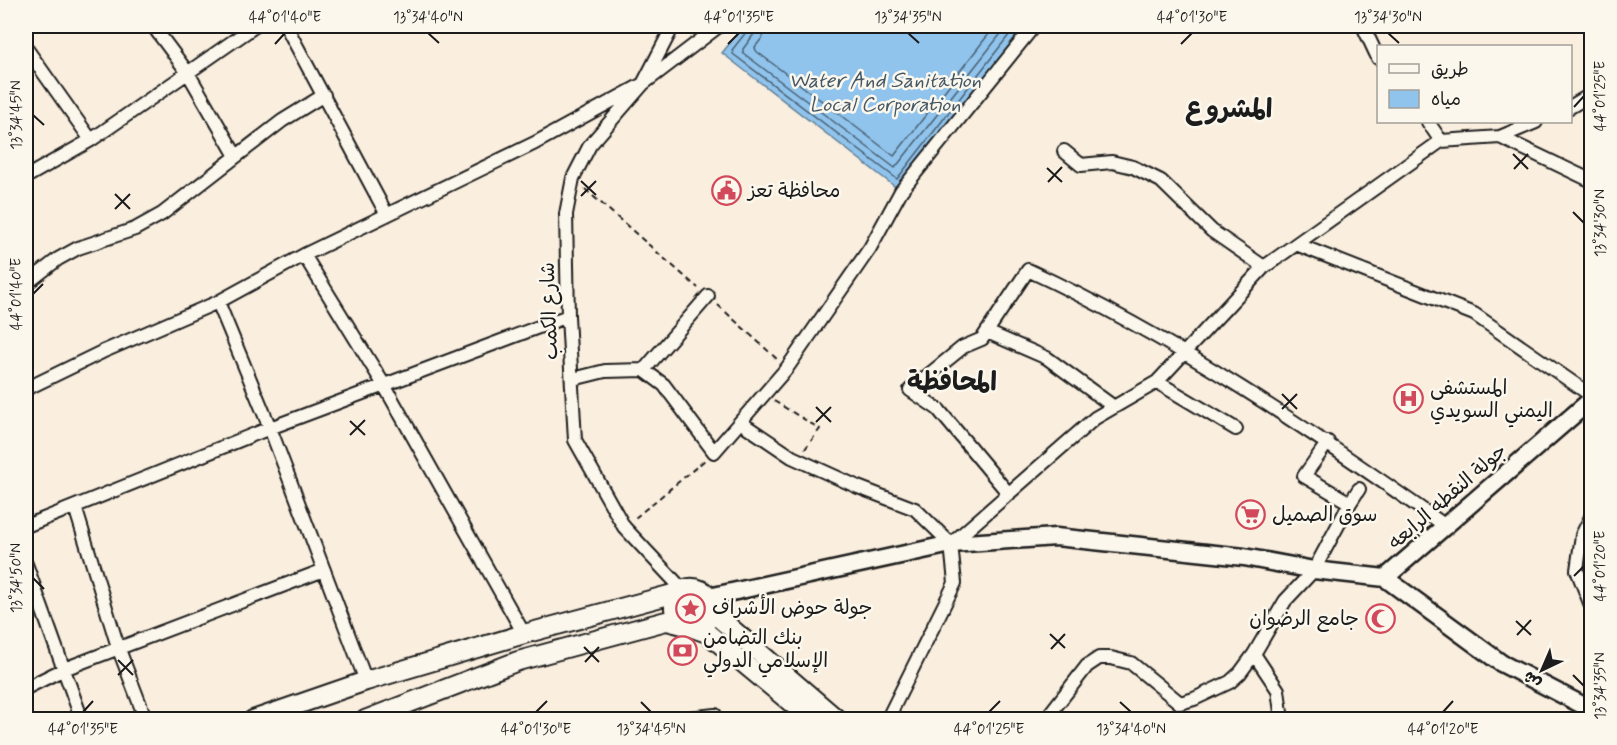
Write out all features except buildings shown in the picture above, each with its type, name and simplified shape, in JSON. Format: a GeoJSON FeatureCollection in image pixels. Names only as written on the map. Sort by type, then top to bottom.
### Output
{"type":"FeatureCollection","features":[{"type":"Feature","properties":{"kind":"main road","name":"جولة النقطه الرابعه"},"geometry":{"type":"LineString","coordinates":[[1385,579],[1592,398]]}},
{"type":"Feature","properties":{"kind":"main road"},"geometry":{"type":"LineString","coordinates":[[711,600],[951,544],[1056,537],[1244,557],[1314,570],[1385,579],[1501,663],[1592,710]]}},
{"type":"Feature","properties":{"kind":"main road"},"geometry":{"type":"LineString","coordinates":[[253,720],[366,681],[524,634],[692,588],[699,589],[711,600],[719,618],[838,720]]}},
{"type":"Feature","properties":{"kind":"main road"},"geometry":{"type":"LineString","coordinates":[[682,591],[676,597],[673,610],[675,616],[687,626],[696,627],[707,621],[712,609],[711,600]]}},
{"type":"Feature","properties":{"kind":"main road"},"geometry":{"type":"LineString","coordinates":[[365,720],[518,661],[666,621],[707,633],[812,720]]}},
{"type":"Feature","properties":{"kind":"street"},"geometry":{"type":"LineString","coordinates":[[153,26],[188,73],[236,156]]}},
{"type":"Feature","properties":{"kind":"street"},"geometry":{"type":"LineString","coordinates":[[26,177],[91,140],[255,26]]}},
{"type":"Feature","properties":{"kind":"street"},"geometry":{"type":"LineString","coordinates":[[286,26],[387,214]]}},
{"type":"Feature","properties":{"kind":"street","name":"شارع الكمب"},"geometry":{"type":"LineString","coordinates":[[673,26],[643,84],[590,146],[573,178],[566,214],[568,316],[575,440],[624,527],[682,591]]}},
{"type":"Feature","properties":{"kind":"street"},"geometry":{"type":"LineString","coordinates":[[26,386],[30,387],[102,352],[218,302],[304,255],[535,143],[643,84],[719,26]]}},
{"type":"Feature","properties":{"kind":"street"},"geometry":{"type":"LineString","coordinates":[[573,379],[604,371],[644,370],[664,386],[714,452],[787,368],[870,248],[901,191],[1034,26]]}},
{"type":"Feature","properties":{"kind":"street"},"geometry":{"type":"LineString","coordinates":[[1363,26],[1377,56]]}},
{"type":"Feature","properties":{"kind":"street"},"geometry":{"type":"LineString","coordinates":[[26,48],[91,140]]}},
{"type":"Feature","properties":{"kind":"street"},"geometry":{"type":"LineString","coordinates":[[1572,106],[1592,94]]}},
{"type":"Feature","properties":{"kind":"street"},"geometry":{"type":"LineString","coordinates":[[26,284],[58,259],[78,248],[135,229],[162,214],[282,121],[324,95]]}},
{"type":"Feature","properties":{"kind":"street"},"geometry":{"type":"LineString","coordinates":[[1429,123],[1441,141]]}},
{"type":"Feature","properties":{"kind":"street"},"geometry":{"type":"LineString","coordinates":[[951,544],[1095,418],[1156,382],[1186,353],[1264,267],[1441,141],[1500,137],[1534,123]]}},
{"type":"Feature","properties":{"kind":"street"},"geometry":{"type":"LineString","coordinates":[[1500,137],[1592,181]]}},
{"type":"Feature","properties":{"kind":"street"},"geometry":{"type":"LineString","coordinates":[[1064,151],[1082,165],[1112,162],[1134,167],[1161,182],[1212,231],[1264,267]]}},
{"type":"Feature","properties":{"kind":"street"},"geometry":{"type":"LineString","coordinates":[[1296,244],[1474,314],[1592,398]]}},
{"type":"Feature","properties":{"kind":"street"},"geometry":{"type":"LineString","coordinates":[[304,255],[384,385],[524,634]]}},
{"type":"Feature","properties":{"kind":"street"},"geometry":{"type":"LineString","coordinates":[[1009,494],[938,409],[910,390],[963,347],[982,339],[1028,270],[1077,292],[1186,353],[1328,442],[1447,526]]}},
{"type":"Feature","properties":{"kind":"street"},"geometry":{"type":"LineString","coordinates":[[644,370],[708,296]]}},
{"type":"Feature","properties":{"kind":"street"},"geometry":{"type":"LineString","coordinates":[[218,302],[270,428],[366,681]]}},
{"type":"Feature","properties":{"kind":"street"},"geometry":{"type":"LineString","coordinates":[[26,526],[270,428],[568,316]]}},
{"type":"Feature","properties":{"kind":"street"},"geometry":{"type":"LineString","coordinates":[[987,332],[1047,358],[1114,407]]}},
{"type":"Feature","properties":{"kind":"street"},"geometry":{"type":"LineString","coordinates":[[1156,382],[1236,429]]}},
{"type":"Feature","properties":{"kind":"street"},"geometry":{"type":"LineString","coordinates":[[740,422],[798,459],[858,487],[915,509],[951,544],[956,583],[887,720]]}},
{"type":"Feature","properties":{"kind":"street"},"geometry":{"type":"LineString","coordinates":[[1328,442],[1305,476],[1350,503]]}},
{"type":"Feature","properties":{"kind":"street"},"geometry":{"type":"LineString","coordinates":[[1045,720],[1087,666],[1099,658],[1111,658],[1131,663],[1180,703],[1230,682],[1240,674],[1254,654],[1285,601],[1314,570],[1359,489]]}},
{"type":"Feature","properties":{"kind":"street"},"geometry":{"type":"LineString","coordinates":[[75,507],[118,647],[146,720]]}},
{"type":"Feature","properties":{"kind":"street"},"geometry":{"type":"LineString","coordinates":[[1592,515],[1582,535],[1577,570],[1592,608]]}},
{"type":"Feature","properties":{"kind":"street"},"geometry":{"type":"LineString","coordinates":[[26,564],[82,720]]}},
{"type":"Feature","properties":{"kind":"street"},"geometry":{"type":"LineString","coordinates":[[26,688],[64,669],[118,647],[324,570]]}},
{"type":"Feature","properties":{"kind":"street"},"geometry":{"type":"LineString","coordinates":[[1254,654],[1278,690],[1283,719]]}},
{"type":"Feature","properties":{"kind":"street"},"geometry":{"type":"LineString","coordinates":[[671,720],[715,716],[717,720]]}},
{"type":"Feature","properties":{"kind":"path"},"geometry":{"type":"LineString","coordinates":[[573,178],[787,368]]}},
{"type":"Feature","properties":{"kind":"path"},"geometry":{"type":"LineString","coordinates":[[764,394],[819,429],[798,459]]}},
{"type":"Feature","properties":{"kind":"path"},"geometry":{"type":"LineString","coordinates":[[624,527],[714,452]]}},
{"type":"Feature","properties":{"kind":"water","name":"Water And Sanitation Local Corporation"},"geometry":{"type":"Polygon","coordinates":[[[744,26],[1024,26],[898,189],[722,53],[744,26]]]}},
{"type":"Feature","properties":{"kind":"place","name":"محافظة تعز"},"geometry":{"type":"Point","coordinates":[727,191]}},
{"type":"Feature","properties":{"kind":"place","name":"المستشفى اليمني السويدي"},"geometry":{"type":"Point","coordinates":[1409,399]}},
{"type":"Feature","properties":{"kind":"place","name":"سوق الصميل"},"geometry":{"type":"Point","coordinates":[1251,515]}},
{"type":"Feature","properties":{"kind":"place","name":"جولة حوض الأشراف"},"geometry":{"type":"Point","coordinates":[691,608]}},
{"type":"Feature","properties":{"kind":"place","name":"جامع الرضوان"},"geometry":{"type":"Point","coordinates":[1380,619]}},
{"type":"Feature","properties":{"kind":"place","name":"بنك التضامن الإسلامي الدولي"},"geometry":{"type":"Point","coordinates":[682,650]}},
{"type":"Feature","properties":{"kind":"district","name":"المشروع"},"geometry":{"type":"Point","coordinates":[1229,110]}},
{"type":"Feature","properties":{"kind":"district","name":"المحافظة"},"geometry":{"type":"Point","coordinates":[952,383]}}]}
